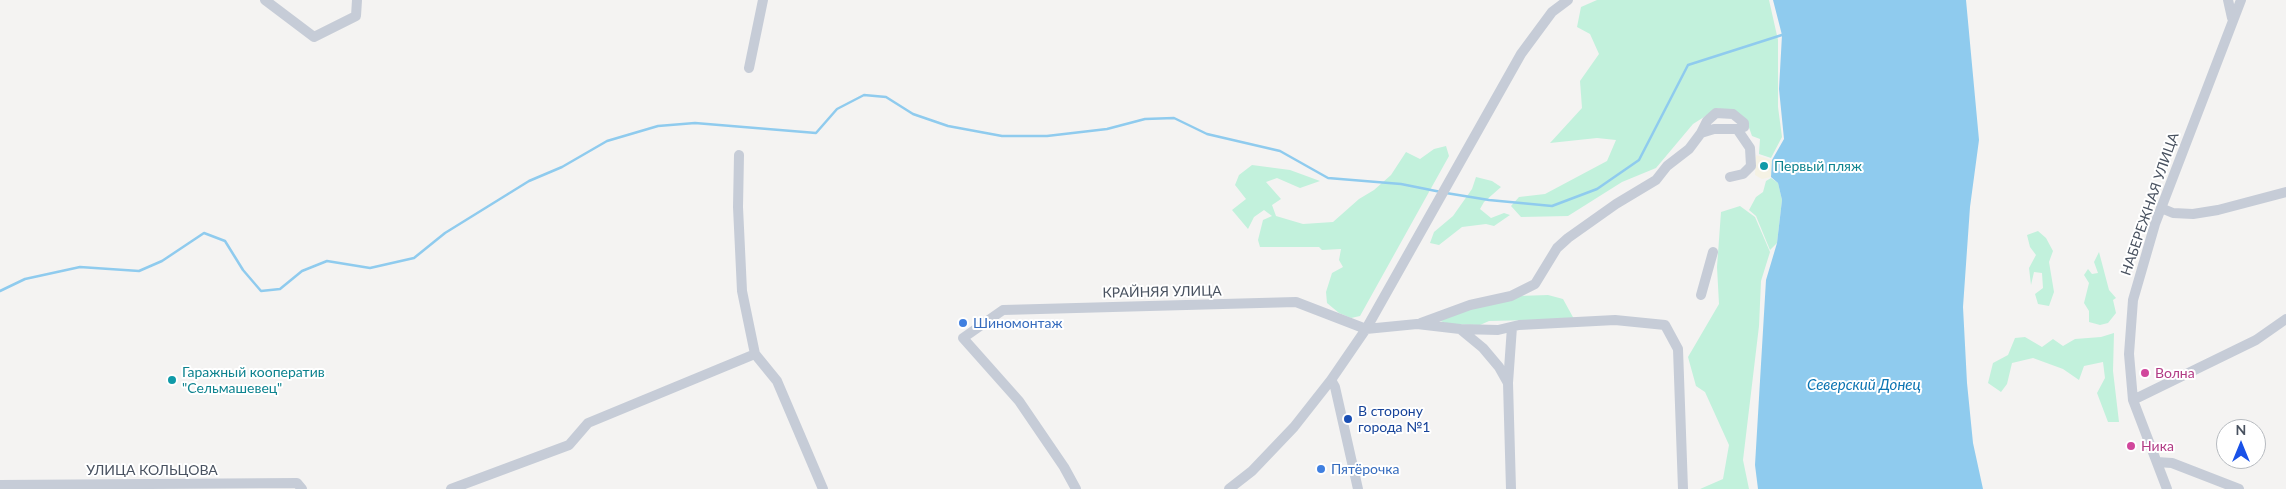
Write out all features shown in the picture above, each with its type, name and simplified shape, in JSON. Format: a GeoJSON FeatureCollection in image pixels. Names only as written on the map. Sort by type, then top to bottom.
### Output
{"type":"FeatureCollection","features":[{"type":"Feature","properties":{"kind":"street"},"geometry":{"type":"LineString","coordinates":[[265,0],[314,37],[356,16],[357,0]]}},
{"type":"Feature","properties":{"kind":"street"},"geometry":{"type":"LineString","coordinates":[[749,68],[764,0]]}},
{"type":"Feature","properties":{"kind":"street"},"geometry":{"type":"LineString","coordinates":[[2228,0],[2232,18]]}},
{"type":"Feature","properties":{"kind":"street","name":"НАБЕРЕЖНАЯ УЛИЦА"},"geometry":{"type":"LineString","coordinates":[[2167,489],[2133,400],[2129,354],[2133,300],[2138,278],[2161,208],[2232,18],[2241,0]]}},
{"type":"Feature","properties":{"kind":"street"},"geometry":{"type":"LineString","coordinates":[[2232,18],[2248,0]]}},
{"type":"Feature","properties":{"kind":"street"},"geometry":{"type":"LineString","coordinates":[[1229,489],[1252,471],[1282,440],[1331,380],[1366,328],[1521,54],[1552,12],[1563,1]]}},
{"type":"Feature","properties":{"kind":"street"},"geometry":{"type":"LineString","coordinates":[[1417,324],[1470,305],[1511,296],[1535,284],[1557,248],[1608,209],[1656,180],[1667,166],[1689,149],[1707,121],[1716,113],[1727,112],[1744,123],[1744,127],[1738,129],[1714,129],[1701,133]]}},
{"type":"Feature","properties":{"kind":"street"},"geometry":{"type":"LineString","coordinates":[[1730,177],[1743,174],[1751,166],[1750,148],[1738,129]]}},
{"type":"Feature","properties":{"kind":"street"},"geometry":{"type":"LineString","coordinates":[[739,155],[738,207],[742,291],[755,354],[777,381],[823,489]]}},
{"type":"Feature","properties":{"kind":"street"},"geometry":{"type":"LineString","coordinates":[[2161,208],[2173,213],[2192,214],[2218,210],[2286,192]]}},
{"type":"Feature","properties":{"kind":"street"},"geometry":{"type":"LineString","coordinates":[[1701,295],[1713,252]]}},
{"type":"Feature","properties":{"kind":"street","name":"КРАЙНЯЯ УЛИЦА"},"geometry":{"type":"LineString","coordinates":[[1076,489],[1064,466],[1019,400],[963,338],[1003,310],[1296,302],[1366,328]]}},
{"type":"Feature","properties":{"kind":"street"},"geometry":{"type":"LineString","coordinates":[[2133,400],[2256,340],[2286,319]]}},
{"type":"Feature","properties":{"kind":"street"},"geometry":{"type":"LineString","coordinates":[[1366,328],[1417,324],[1460,329],[1498,330],[1562,322],[1615,320],[1665,324],[1678,349],[1683,489]]}},
{"type":"Feature","properties":{"kind":"street"},"geometry":{"type":"LineString","coordinates":[[1510,489],[1508,383],[1512,327]]}},
{"type":"Feature","properties":{"kind":"street"},"geometry":{"type":"LineString","coordinates":[[1460,329],[1483,348],[1499,367],[1508,383]]}},
{"type":"Feature","properties":{"kind":"street"},"geometry":{"type":"LineString","coordinates":[[451,489],[569,445],[588,423],[755,354]]}},
{"type":"Feature","properties":{"kind":"street"},"geometry":{"type":"LineString","coordinates":[[1331,380],[1336,387],[1358,489]]}},
{"type":"Feature","properties":{"kind":"street"},"geometry":{"type":"LineString","coordinates":[[2156,462],[2172,464],[2239,489]]}},
{"type":"Feature","properties":{"kind":"street","name":"УЛИЦА КОЛЬЦОВА"},"geometry":{"type":"LineString","coordinates":[[0,485],[297,483],[302,489]]}},
{"type":"Feature","properties":{"kind":"green space"},"geometry":{"type":"Polygon","coordinates":[[[1597,0],[1769,0],[1778,40],[1778,107],[1782,137],[1771,158],[1759,154],[1760,139],[1752,136],[1746,119],[1718,108],[1693,124],[1656,168],[1622,182],[1568,216],[1521,217],[1511,206],[1519,197],[1545,194],[1607,161],[1616,140],[1597,138],[1550,143],[1582,108],[1580,81],[1599,54],[1590,34],[1577,27],[1581,7],[1597,0]]]}},
{"type":"Feature","properties":{"kind":"green space"},"geometry":{"type":"Polygon","coordinates":[[[1446,146],[1449,156],[1360,316],[1351,318],[1339,313],[1327,303],[1326,292],[1332,273],[1343,267],[1339,260],[1341,249],[1260,247],[1258,240],[1263,220],[1272,216],[1264,210],[1254,217],[1248,229],[1232,210],[1246,199],[1235,185],[1239,175],[1252,165],[1290,170],[1320,181],[1300,188],[1277,178],[1266,182],[1281,199],[1272,205],[1276,216],[1303,224],[1333,222],[1359,199],[1374,190],[1391,175],[1406,152],[1420,159],[1434,149],[1446,146]]]}},
{"type":"Feature","properties":{"kind":"green space"},"geometry":{"type":"Polygon","coordinates":[[[1476,177],[1492,181],[1501,187],[1484,202],[1480,209],[1491,218],[1504,213],[1510,215],[1494,226],[1486,224],[1462,227],[1439,245],[1430,243],[1434,232],[1453,216],[1472,189],[1476,177]]]}},
{"type":"Feature","properties":{"kind":"green space"},"geometry":{"type":"Polygon","coordinates":[[[1771,178],[1778,183],[1782,200],[1777,243],[1770,250],[1756,216],[1749,210],[1756,197],[1763,192],[1766,181],[1771,178]]]}},
{"type":"Feature","properties":{"kind":"green space"},"geometry":{"type":"Polygon","coordinates":[[[1740,206],[1755,217],[1770,252],[1761,281],[1759,326],[1743,460],[1749,489],[1700,489],[1723,479],[1729,445],[1705,392],[1696,386],[1688,357],[1719,304],[1717,267],[1721,212],[1740,206]]]}},
{"type":"Feature","properties":{"kind":"green space"},"geometry":{"type":"Polygon","coordinates":[[[2038,231],[2046,238],[2053,251],[2049,262],[2054,292],[2049,306],[2038,304],[2035,294],[2043,288],[2042,273],[2034,272],[2031,285],[2029,268],[2036,255],[2030,247],[2027,235],[2038,231]]]}},
{"type":"Feature","properties":{"kind":"green space"},"geometry":{"type":"Polygon","coordinates":[[[2099,252],[2109,290],[2116,298],[2113,300],[2116,313],[2108,323],[2100,325],[2089,322],[2089,311],[2084,303],[2089,283],[2084,275],[2088,269],[2092,274],[2098,273],[2094,262],[2099,252]]]}},
{"type":"Feature","properties":{"kind":"green space"},"geometry":{"type":"Polygon","coordinates":[[[1548,295],[1563,299],[1574,319],[1489,321],[1480,325],[1448,324],[1438,320],[1470,308],[1518,296],[1548,295]]]}},
{"type":"Feature","properties":{"kind":"green space"},"geometry":{"type":"Polygon","coordinates":[[[2114,333],[2113,371],[2119,422],[2108,422],[2097,393],[2105,378],[2103,362],[2084,366],[2079,380],[2063,369],[2033,358],[2012,363],[2007,384],[2001,392],[1988,383],[1993,363],[2008,355],[2015,338],[2025,337],[2042,347],[2053,339],[2063,346],[2075,339],[2101,337],[2114,333]]]}},
{"type":"Feature","properties":{"kind":"sand","name":"Первый пляж"},"geometry":{"type":"Polygon","coordinates":[[[1756,155],[1772,160],[1771,177],[1762,179],[1755,175],[1756,155]]]}},
{"type":"Feature","properties":{"kind":"water","name":"Северский Донец"},"geometry":{"type":"Polygon","coordinates":[[[1773,0],[1966,0],[1979,140],[1970,207],[1963,307],[1967,383],[1973,443],[1983,489],[1758,489],[1755,465],[1766,280],[1777,243],[1782,200],[1778,183],[1771,177],[1772,160],[1784,139],[1779,89],[1782,35],[1773,0]]]}},
{"type":"Feature","properties":{"kind":"waterway"},"geometry":{"type":"LineString","coordinates":[[1446,193],[1489,200],[1552,206],[1597,189],[1639,160],[1688,65],[1785,34]]}},
{"type":"Feature","properties":{"kind":"waterway"},"geometry":{"type":"LineString","coordinates":[[0,291],[25,279],[80,267],[139,271],[162,261],[204,233],[225,241],[243,270],[261,291],[280,289],[302,271],[327,261],[370,268],[414,258],[445,233],[529,181],[562,167],[607,141],[658,126],[695,123],[816,133],[837,109],[864,95],[886,97],[913,114],[948,126],[1002,136],[1047,136],[1107,129],[1145,119],[1174,118],[1207,134],[1280,151],[1328,178],[1401,184],[1441,192]]}},
{"type":"Feature","properties":{"kind":"place","name":"Первый пляж"},"geometry":{"type":"Point","coordinates":[1764,166]}},
{"type":"Feature","properties":{"kind":"place","name":"Шиномонтаж"},"geometry":{"type":"Point","coordinates":[963,323]}},
{"type":"Feature","properties":{"kind":"place","name":"Волна"},"geometry":{"type":"Point","coordinates":[2145,373]}},
{"type":"Feature","properties":{"kind":"place","name":"Гаражный кооператив \"Сельмашевец\""},"geometry":{"type":"Point","coordinates":[172,380]}},
{"type":"Feature","properties":{"kind":"place","name":"В сторону города №1"},"geometry":{"type":"Point","coordinates":[1348,419]}},
{"type":"Feature","properties":{"kind":"place","name":"Ника"},"geometry":{"type":"Point","coordinates":[2131,446]}},
{"type":"Feature","properties":{"kind":"place","name":"Пятёрочка"},"geometry":{"type":"Point","coordinates":[1321,469]}}]}
